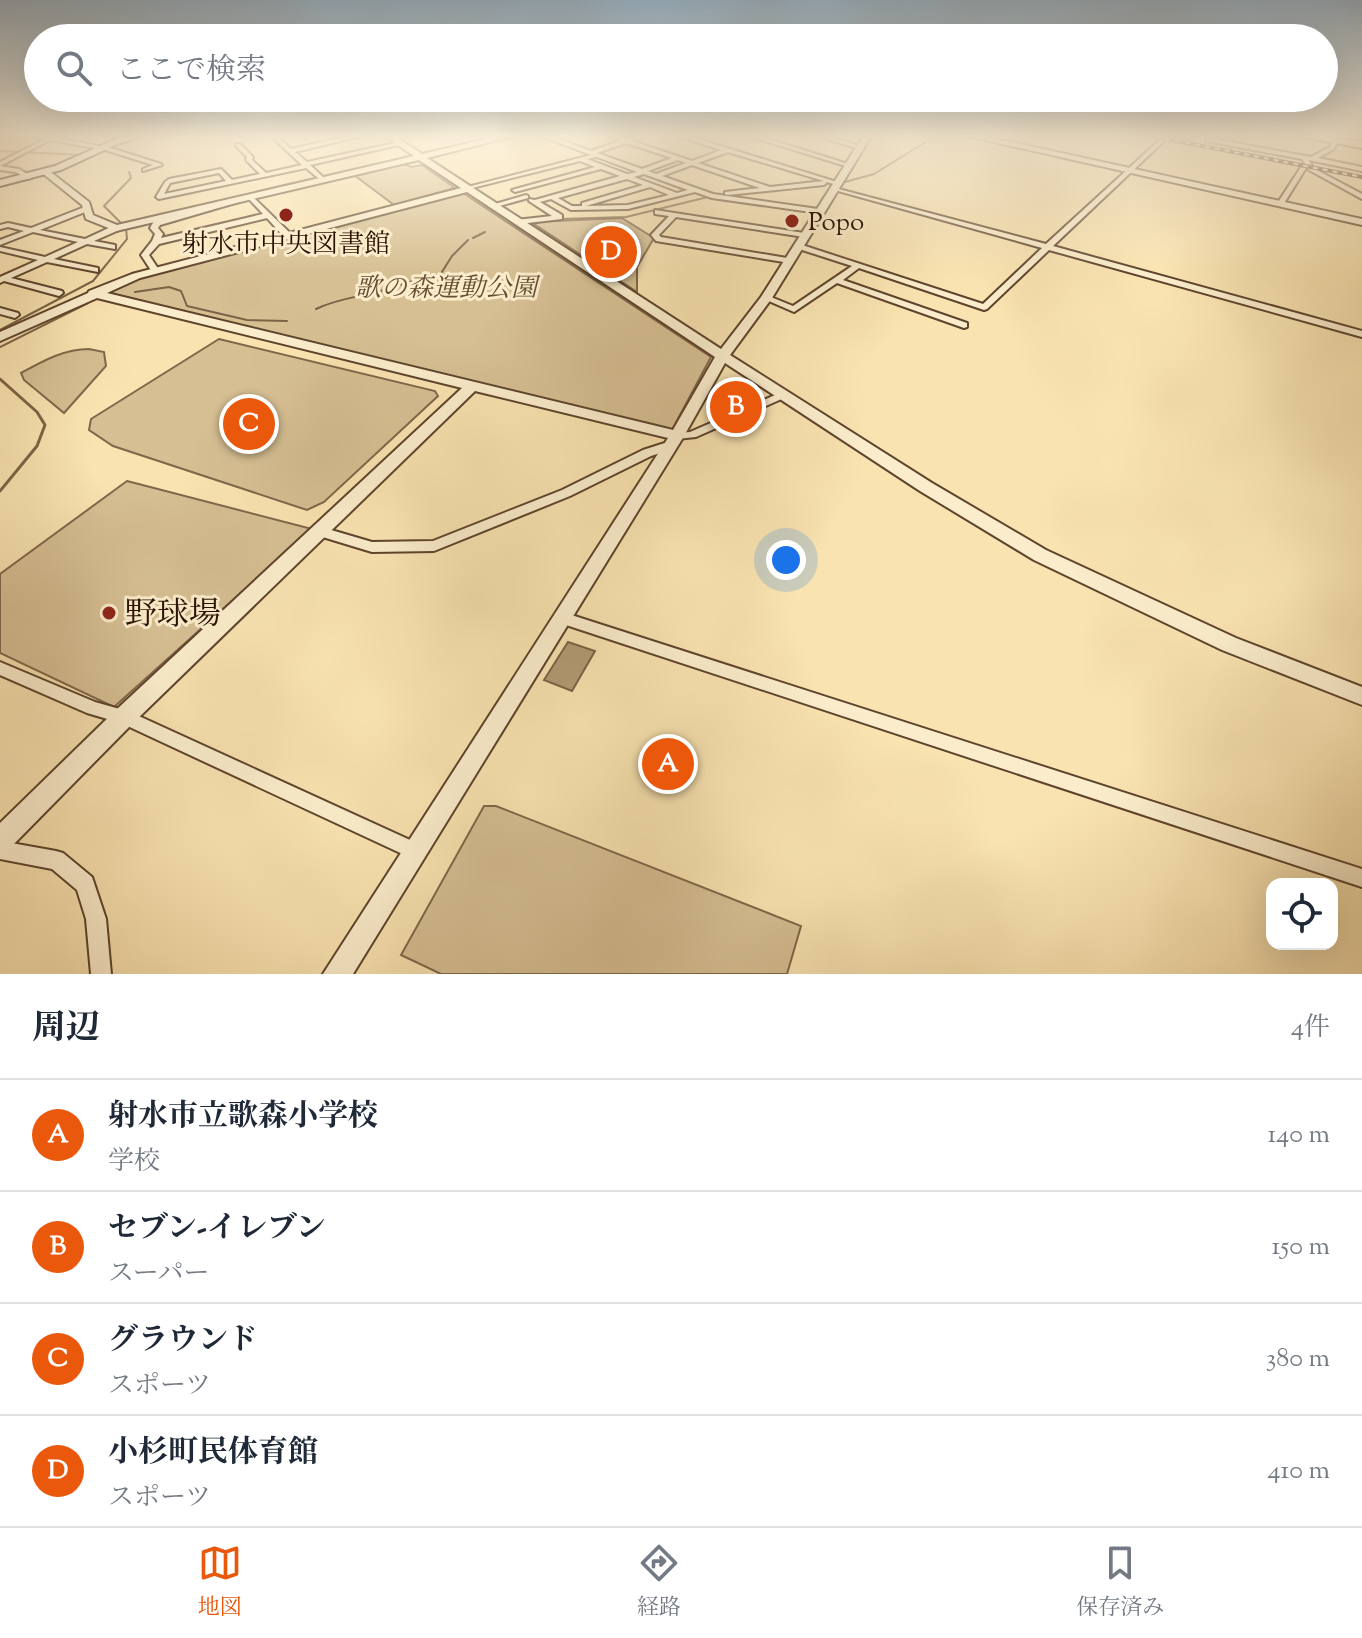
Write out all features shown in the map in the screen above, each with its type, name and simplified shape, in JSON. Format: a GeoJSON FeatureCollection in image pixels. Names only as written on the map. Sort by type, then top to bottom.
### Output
{"type":"FeatureCollection","features":[{"type":"Feature","properties":{"kind":"street"},"geometry":{"type":"LineString","coordinates":[[55,180],[87,208],[89,217],[122,227]]}},
{"type":"Feature","properties":{"kind":"street"},"geometry":{"type":"LineString","coordinates":[[156,215],[159,197],[168,182],[175,180]]}},
{"type":"Feature","properties":{"kind":"street"},"geometry":{"type":"LineString","coordinates":[[159,197],[239,180]]}},
{"type":"Feature","properties":{"kind":"street"},"geometry":{"type":"LineString","coordinates":[[1,279],[122,227],[321,180]]}},
{"type":"Feature","properties":{"kind":"street"},"geometry":{"type":"LineString","coordinates":[[454,180],[782,395],[1040,555],[1216,638],[1362,696]]}},
{"type":"Feature","properties":{"kind":"street"},"geometry":{"type":"LineString","coordinates":[[0,337],[93,293],[155,270],[497,180]]}},
{"type":"Feature","properties":{"kind":"street"},"geometry":{"type":"LineString","coordinates":[[500,180],[559,217],[519,222]]}},
{"type":"Feature","properties":{"kind":"street"},"geometry":{"type":"LineString","coordinates":[[515,190],[551,180]]}},
{"type":"Feature","properties":{"kind":"street"},"geometry":{"type":"LineString","coordinates":[[534,202],[613,180]]}},
{"type":"Feature","properties":{"kind":"street"},"geometry":{"type":"LineString","coordinates":[[636,180],[677,195]]}},
{"type":"Feature","properties":{"kind":"street"},"geometry":{"type":"LineString","coordinates":[[669,180],[710,195],[818,211]]}},
{"type":"Feature","properties":{"kind":"street"},"geometry":{"type":"LineString","coordinates":[[745,180],[771,189]]}},
{"type":"Feature","properties":{"kind":"street"},"geometry":{"type":"LineString","coordinates":[[820,180],[1362,334]]}},
{"type":"Feature","properties":{"kind":"street"},"geometry":{"type":"LineString","coordinates":[[337,974],[674,440],[723,355],[766,298],[837,180]]}},
{"type":"Feature","properties":{"kind":"street"},"geometry":{"type":"LineString","coordinates":[[658,212],[741,225],[798,247],[984,307],[1118,180]]}},
{"type":"Feature","properties":{"kind":"street"},"geometry":{"type":"LineString","coordinates":[[1172,180],[1362,222]]}},
{"type":"Feature","properties":{"kind":"street"},"geometry":{"type":"LineString","coordinates":[[1281,204],[1296,180]]}},
{"type":"Feature","properties":{"kind":"street"},"geometry":{"type":"LineString","coordinates":[[1332,180],[1362,197]]}},
{"type":"Feature","properties":{"kind":"street"},"geometry":{"type":"LineString","coordinates":[[571,208],[650,185]]}},
{"type":"Feature","properties":{"kind":"street"},"geometry":{"type":"LineString","coordinates":[[710,195],[834,185]]}},
{"type":"Feature","properties":{"kind":"street"},"geometry":{"type":"LineString","coordinates":[[552,197],[571,208],[628,207],[696,190]]}},
{"type":"Feature","properties":{"kind":"street"},"geometry":{"type":"LineString","coordinates":[[492,206],[526,197]]}},
{"type":"Feature","properties":{"kind":"street"},"geometry":{"type":"LineString","coordinates":[[248,198],[288,236]]}},
{"type":"Feature","properties":{"kind":"street"},"geometry":{"type":"LineString","coordinates":[[155,270],[145,255],[159,234],[154,228],[157,223],[248,198]]}},
{"type":"Feature","properties":{"kind":"street"},"geometry":{"type":"LineString","coordinates":[[741,225],[760,203]]}},
{"type":"Feature","properties":{"kind":"street"},"geometry":{"type":"LineString","coordinates":[[0,246],[87,208]]}},
{"type":"Feature","properties":{"kind":"street"},"geometry":{"type":"LineString","coordinates":[[156,242],[269,215]]}},
{"type":"Feature","properties":{"kind":"street"},"geometry":{"type":"LineString","coordinates":[[674,215],[655,235],[659,239],[798,247]]}},
{"type":"Feature","properties":{"kind":"street"},"geometry":{"type":"LineString","coordinates":[[0,227],[8,225],[112,247]]}},
{"type":"Feature","properties":{"kind":"street"},"geometry":{"type":"LineString","coordinates":[[0,246],[95,270]]}},
{"type":"Feature","properties":{"kind":"street"},"geometry":{"type":"LineString","coordinates":[[766,298],[794,309],[857,266]]}},
{"type":"Feature","properties":{"kind":"street"},"geometry":{"type":"LineString","coordinates":[[1,279],[59,293]]}},
{"type":"Feature","properties":{"kind":"street"},"geometry":{"type":"LineString","coordinates":[[836,280],[964,325]]}},
{"type":"Feature","properties":{"kind":"street"},"geometry":{"type":"LineString","coordinates":[[93,293],[472,386],[674,440]]}},
{"type":"Feature","properties":{"kind":"street"},"geometry":{"type":"LineString","coordinates":[[0,311],[15,315]]}},
{"type":"Feature","properties":{"kind":"street"},"geometry":{"type":"LineString","coordinates":[[0,840],[124,717],[472,386]]}},
{"type":"Feature","properties":{"kind":"street"},"geometry":{"type":"LineString","coordinates":[[321,532],[372,547],[434,546],[566,493],[674,440],[782,395]]}},
{"type":"Feature","properties":{"kind":"street"},"geometry":{"type":"LineString","coordinates":[[562,618],[1362,878]]}},
{"type":"Feature","properties":{"kind":"street"},"geometry":{"type":"LineString","coordinates":[[0,668],[93,708],[124,717],[415,851]]}},
{"type":"Feature","properties":{"kind":"street"},"geometry":{"type":"LineString","coordinates":[[0,850],[56,860],[85,884],[96,919],[101,974]]}},
{"type":"Feature","properties":{"kind":"green space"},"geometry":{"type":"Polygon","coordinates":[[[361,180],[444,180],[455,188],[394,205],[361,180]]]}},
{"type":"Feature","properties":{"kind":"green space","name":"歌の森運動公園"},"geometry":{"type":"Polygon","coordinates":[[[463,193],[711,357],[672,430],[108,295],[114,289],[145,276],[463,193]]]}},
{"type":"Feature","properties":{"kind":"green space"},"geometry":{"type":"Polygon","coordinates":[[[622,218],[654,238],[637,267],[637,292],[531,222],[622,218]]]}},
{"type":"Feature","properties":{"kind":"green space"},"geometry":{"type":"Polygon","coordinates":[[[219,339],[435,391],[438,396],[324,502],[307,510],[113,446],[89,430],[91,419],[219,339]]]}},
{"type":"Feature","properties":{"kind":"green space"},"geometry":{"type":"Polygon","coordinates":[[[89,349],[104,352],[106,366],[64,413],[24,380],[21,373],[62,353],[89,349]]]}},
{"type":"Feature","properties":{"kind":"green space","name":"野球場"},"geometry":{"type":"Polygon","coordinates":[[[127,481],[312,529],[114,707],[0,653],[0,574],[127,481]]]}},
{"type":"Feature","properties":{"kind":"green space"},"geometry":{"type":"Polygon","coordinates":[[[484,806],[496,806],[801,926],[787,974],[441,974],[401,955],[484,806]]]}},
{"type":"Feature","properties":{"kind":"shaded area"},"geometry":{"type":"Polygon","coordinates":[[[568,642],[595,651],[572,691],[544,680],[568,642]]]}},
{"type":"Feature","properties":{"kind":"waterway"},"geometry":{"type":"LineString","coordinates":[[0,330],[93,281],[127,239],[126,228],[104,206],[129,180]]}},
{"type":"Feature","properties":{"kind":"waterway"},"geometry":{"type":"LineString","coordinates":[[845,182],[851,180]]}},
{"type":"Feature","properties":{"kind":"waterway"},"geometry":{"type":"LineString","coordinates":[[562,219],[626,217],[708,197]]}},
{"type":"Feature","properties":{"kind":"waterway"},"geometry":{"type":"LineString","coordinates":[[473,238],[485,232]]}},
{"type":"Feature","properties":{"kind":"waterway"},"geometry":{"type":"LineString","coordinates":[[316,309],[440,275],[452,256],[468,240]]}},
{"type":"Feature","properties":{"kind":"waterway"},"geometry":{"type":"LineString","coordinates":[[135,292],[169,287],[181,291],[187,306],[247,320],[287,321]]}},
{"type":"Feature","properties":{"kind":"waterway"},"geometry":{"type":"LineString","coordinates":[[0,347],[88,303]]}},
{"type":"Feature","properties":{"kind":"waterway"},"geometry":{"type":"LineString","coordinates":[[0,379],[37,412],[45,425],[37,446],[0,491]]}},
{"type":"Feature","properties":{"kind":"place","name":"射水市中央図書館"},"geometry":{"type":"Point","coordinates":[286,215]}},
{"type":"Feature","properties":{"kind":"place","name":"Popo"},"geometry":{"type":"Point","coordinates":[792,221]}},
{"type":"Feature","properties":{"kind":"place","name":"小杉町民体育館"},"geometry":{"type":"Point","coordinates":[611,252]}},
{"type":"Feature","properties":{"kind":"place","name":"セブン-イレブン"},"geometry":{"type":"Point","coordinates":[736,407]}},
{"type":"Feature","properties":{"kind":"place","name":"グラウンド"},"geometry":{"type":"Point","coordinates":[249,424]}},
{"type":"Feature","properties":{"kind":"place","name":"野球場"},"geometry":{"type":"Point","coordinates":[109,613]}},
{"type":"Feature","properties":{"kind":"place","name":"射水市立歌森小学校"},"geometry":{"type":"Point","coordinates":[668,764]}}]}
